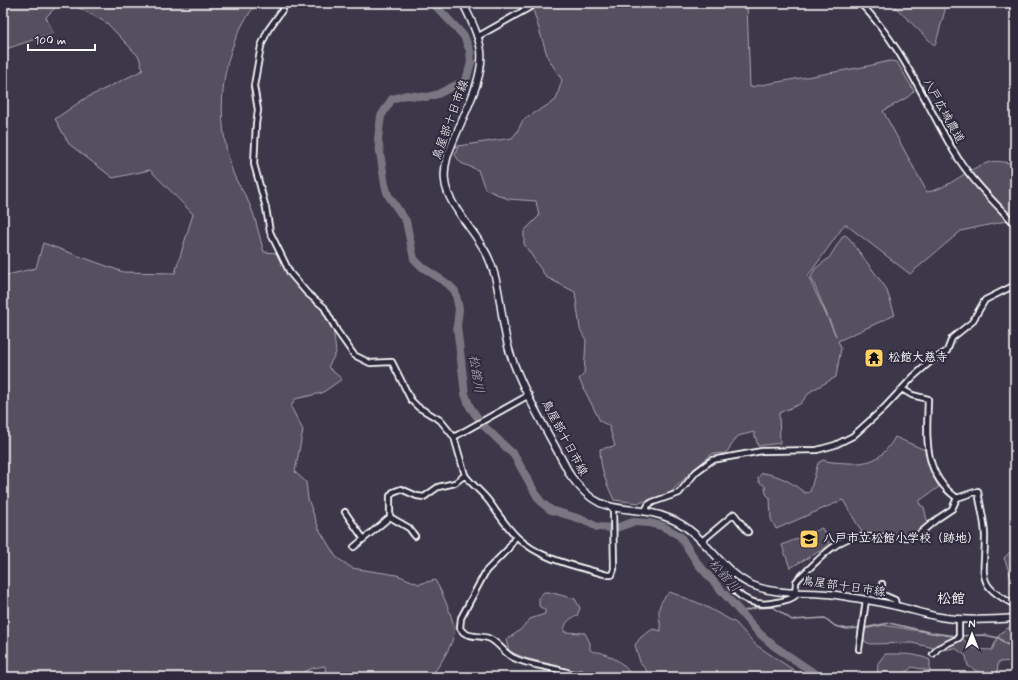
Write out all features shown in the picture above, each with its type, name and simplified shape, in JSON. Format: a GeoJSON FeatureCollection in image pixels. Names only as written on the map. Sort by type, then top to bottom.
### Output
{"type":"FeatureCollection","features":[{"type":"Feature","properties":{"kind":"main road","name":"鳥屋部十日市線"},"geometry":{"type":"LineString","coordinates":[[463,3],[477,37],[481,59],[479,75],[446,162],[445,186],[450,199],[484,246],[494,273],[510,352],[529,395],[570,475],[581,490],[597,502],[613,508],[645,511],[672,519],[690,530],[735,574],[752,585],[775,591],[821,593],[866,600],[896,606],[918,613],[959,620],[1015,618]]}},
{"type":"Feature","properties":{"kind":"street"},"geometry":{"type":"LineString","coordinates":[[283,3],[282,9],[268,30],[260,46],[254,86],[258,110],[254,164],[266,208],[270,232],[290,273],[306,293],[324,307],[336,331],[354,355],[370,363],[392,362],[411,400],[418,407],[440,420],[454,437],[465,475],[487,499],[516,536],[541,554],[608,575],[612,574],[614,569],[613,508]]}},
{"type":"Feature","properties":{"kind":"street","name":"八戸広域農道"},"geometry":{"type":"LineString","coordinates":[[860,3],[875,18],[896,46],[959,160],[983,190],[1015,224]]}},
{"type":"Feature","properties":{"kind":"street"},"geometry":{"type":"LineString","coordinates":[[477,37],[532,6]]}},
{"type":"Feature","properties":{"kind":"street"},"geometry":{"type":"LineString","coordinates":[[645,511],[648,505],[653,502],[679,493],[696,472],[712,460],[762,451],[817,450],[845,441],[861,430],[930,362],[947,351],[952,338],[972,322],[984,300],[1015,285]]}},
{"type":"Feature","properties":{"kind":"street"},"geometry":{"type":"LineString","coordinates":[[902,389],[908,394],[928,399],[927,439],[932,467],[941,484],[957,498]]}},
{"type":"Feature","properties":{"kind":"street"},"geometry":{"type":"LineString","coordinates":[[454,437],[529,395]]}},
{"type":"Feature","properties":{"kind":"street"},"geometry":{"type":"LineString","coordinates":[[390,517],[390,496],[396,490],[424,497],[438,487],[455,483],[465,475]]}},
{"type":"Feature","properties":{"kind":"street"},"geometry":{"type":"LineString","coordinates":[[718,557],[730,582],[742,598],[749,602],[759,604],[774,603],[793,597],[796,582],[799,578],[834,545],[844,539],[852,536],[908,537],[919,534],[952,509],[957,498],[978,491],[985,536],[982,575],[993,591],[1015,606]]}},
{"type":"Feature","properties":{"kind":"street"},"geometry":{"type":"LineString","coordinates":[[345,512],[363,538]]}},
{"type":"Feature","properties":{"kind":"street"},"geometry":{"type":"LineString","coordinates":[[702,541],[734,514],[748,532]]}},
{"type":"Feature","properties":{"kind":"street"},"geometry":{"type":"LineString","coordinates":[[390,517],[409,528],[415,536]]}},
{"type":"Feature","properties":{"kind":"street"},"geometry":{"type":"LineString","coordinates":[[354,547],[390,517]]}},
{"type":"Feature","properties":{"kind":"street"},"geometry":{"type":"LineString","coordinates":[[516,536],[508,549],[486,571],[461,618],[460,628],[467,635],[489,638],[512,658],[543,665],[579,677]]}},
{"type":"Feature","properties":{"kind":"street"},"geometry":{"type":"LineString","coordinates":[[882,584],[881,594],[895,600],[896,606]]}},
{"type":"Feature","properties":{"kind":"street"},"geometry":{"type":"LineString","coordinates":[[859,649],[866,600]]}},
{"type":"Feature","properties":{"kind":"street"},"geometry":{"type":"LineString","coordinates":[[933,654],[938,648],[959,638],[959,620]]}},
{"type":"Feature","properties":{"kind":"shaded area"},"geometry":{"type":"Polygon","coordinates":[[[10,3],[60,3],[46,17],[53,33],[3,50],[3,7],[10,3]]]}},
{"type":"Feature","properties":{"kind":"shaded area"},"geometry":{"type":"Polygon","coordinates":[[[70,3],[257,3],[244,21],[235,41],[228,63],[222,107],[223,130],[227,152],[233,173],[247,199],[256,221],[264,252],[277,253],[285,267],[326,313],[333,326],[336,353],[328,367],[342,379],[322,393],[295,399],[291,407],[303,430],[295,472],[306,482],[308,499],[319,529],[336,557],[352,568],[397,575],[419,584],[435,580],[450,613],[454,632],[445,656],[430,677],[326,677],[325,666],[313,668],[293,677],[153,677],[147,672],[132,677],[3,677],[3,276],[36,268],[43,243],[123,272],[175,273],[193,214],[150,170],[113,178],[69,144],[55,119],[84,99],[143,70],[139,57],[107,23],[70,3]]]}},
{"type":"Feature","properties":{"kind":"shaded area"},"geometry":{"type":"Polygon","coordinates":[[[531,3],[747,3],[750,87],[890,61],[897,62],[914,91],[908,97],[883,111],[927,192],[943,187],[974,169],[993,161],[1015,164],[1015,219],[961,231],[910,274],[845,224],[808,276],[836,336],[811,277],[815,269],[829,258],[845,235],[849,238],[886,288],[895,315],[838,341],[841,348],[836,377],[811,391],[800,404],[779,413],[780,443],[758,446],[754,432],[738,436],[726,453],[712,454],[693,470],[670,493],[639,503],[614,500],[604,475],[600,449],[615,446],[609,426],[600,421],[579,379],[584,374],[586,340],[580,329],[575,292],[546,277],[524,244],[524,231],[539,216],[536,201],[508,199],[485,189],[478,170],[461,163],[455,155],[458,146],[512,138],[523,120],[556,100],[562,80],[548,58],[531,3]]]}},
{"type":"Feature","properties":{"kind":"shaded area"},"geometry":{"type":"Polygon","coordinates":[[[891,3],[947,3],[935,46],[891,3]]]}},
{"type":"Feature","properties":{"kind":"shaded area"},"geometry":{"type":"Polygon","coordinates":[[[895,437],[925,450],[931,472],[939,487],[919,501],[920,505],[924,507],[928,524],[917,533],[904,535],[863,534],[843,500],[776,529],[771,519],[770,498],[766,494],[765,486],[759,482],[758,478],[762,473],[774,475],[785,480],[805,493],[810,492],[818,463],[823,460],[848,463],[870,461],[881,455],[895,437]]]}},
{"type":"Feature","properties":{"kind":"shaded area"},"geometry":{"type":"Polygon","coordinates":[[[822,528],[830,545],[790,568],[782,545],[822,528]]]}},
{"type":"Feature","properties":{"kind":"shaded area"},"geometry":{"type":"Polygon","coordinates":[[[1015,547],[1015,600],[1009,571],[1004,558],[1015,547]]]}},
{"type":"Feature","properties":{"kind":"shaded area"},"geometry":{"type":"Polygon","coordinates":[[[544,592],[575,599],[580,608],[577,616],[571,618],[565,626],[564,632],[585,633],[590,643],[590,650],[600,652],[616,660],[623,665],[632,677],[586,677],[582,669],[573,671],[525,658],[509,651],[506,640],[519,631],[530,619],[545,614],[545,610],[539,606],[539,597],[544,592]]]}},
{"type":"Feature","properties":{"kind":"shaded area"},"geometry":{"type":"Polygon","coordinates":[[[670,592],[701,604],[736,623],[756,645],[804,677],[651,677],[640,662],[635,645],[641,637],[653,629],[661,631],[659,609],[662,601],[670,592]]]}},
{"type":"Feature","properties":{"kind":"shaded area"},"geometry":{"type":"Polygon","coordinates":[[[883,625],[963,638],[968,645],[972,647],[992,650],[1000,634],[1006,629],[1015,625],[1015,677],[1013,677],[1014,661],[998,662],[997,677],[985,676],[968,666],[966,656],[955,648],[943,650],[912,643],[870,644],[864,641],[865,629],[883,625]]]}},
{"type":"Feature","properties":{"kind":"shaded area"},"geometry":{"type":"Polygon","coordinates":[[[885,654],[908,654],[925,658],[930,660],[930,671],[912,667],[901,677],[877,677],[878,663],[885,654]]]}},
{"type":"Feature","properties":{"kind":"waterway","name":"松舘川"},"geometry":{"type":"LineString","coordinates":[[433,3],[464,36],[470,51],[471,62],[467,77],[464,81],[438,94],[427,97],[406,95],[392,99],[381,116],[378,139],[385,185],[388,195],[406,221],[414,259],[422,267],[448,284],[455,291],[459,309],[457,326],[465,394],[470,407],[483,425],[514,455],[537,496],[542,503],[551,510],[584,520],[597,527],[616,528],[633,522],[649,523],[662,526],[680,536],[698,564],[759,633],[774,646],[820,677]]}},
{"type":"Feature","properties":{"kind":"waterway"},"geometry":{"type":"LineString","coordinates":[[741,614],[744,611],[755,608],[773,607],[792,620],[825,618],[835,626],[847,629],[860,628]]}},
{"type":"Feature","properties":{"kind":"waterway"},"geometry":{"type":"LineString","coordinates":[[864,628],[889,623],[933,633],[957,636],[984,635],[999,638],[1006,644],[1015,647]]}},
{"type":"Feature","properties":{"kind":"place","name":"松館大慈寺"},"geometry":{"type":"Point","coordinates":[874,358]}},
{"type":"Feature","properties":{"kind":"place","name":"八戸市立松館小学校（跡地）"},"geometry":{"type":"Point","coordinates":[809,539]}},
{"type":"Feature","properties":{"kind":"district","name":"松館"},"geometry":{"type":"Point","coordinates":[951,599]}}]}
